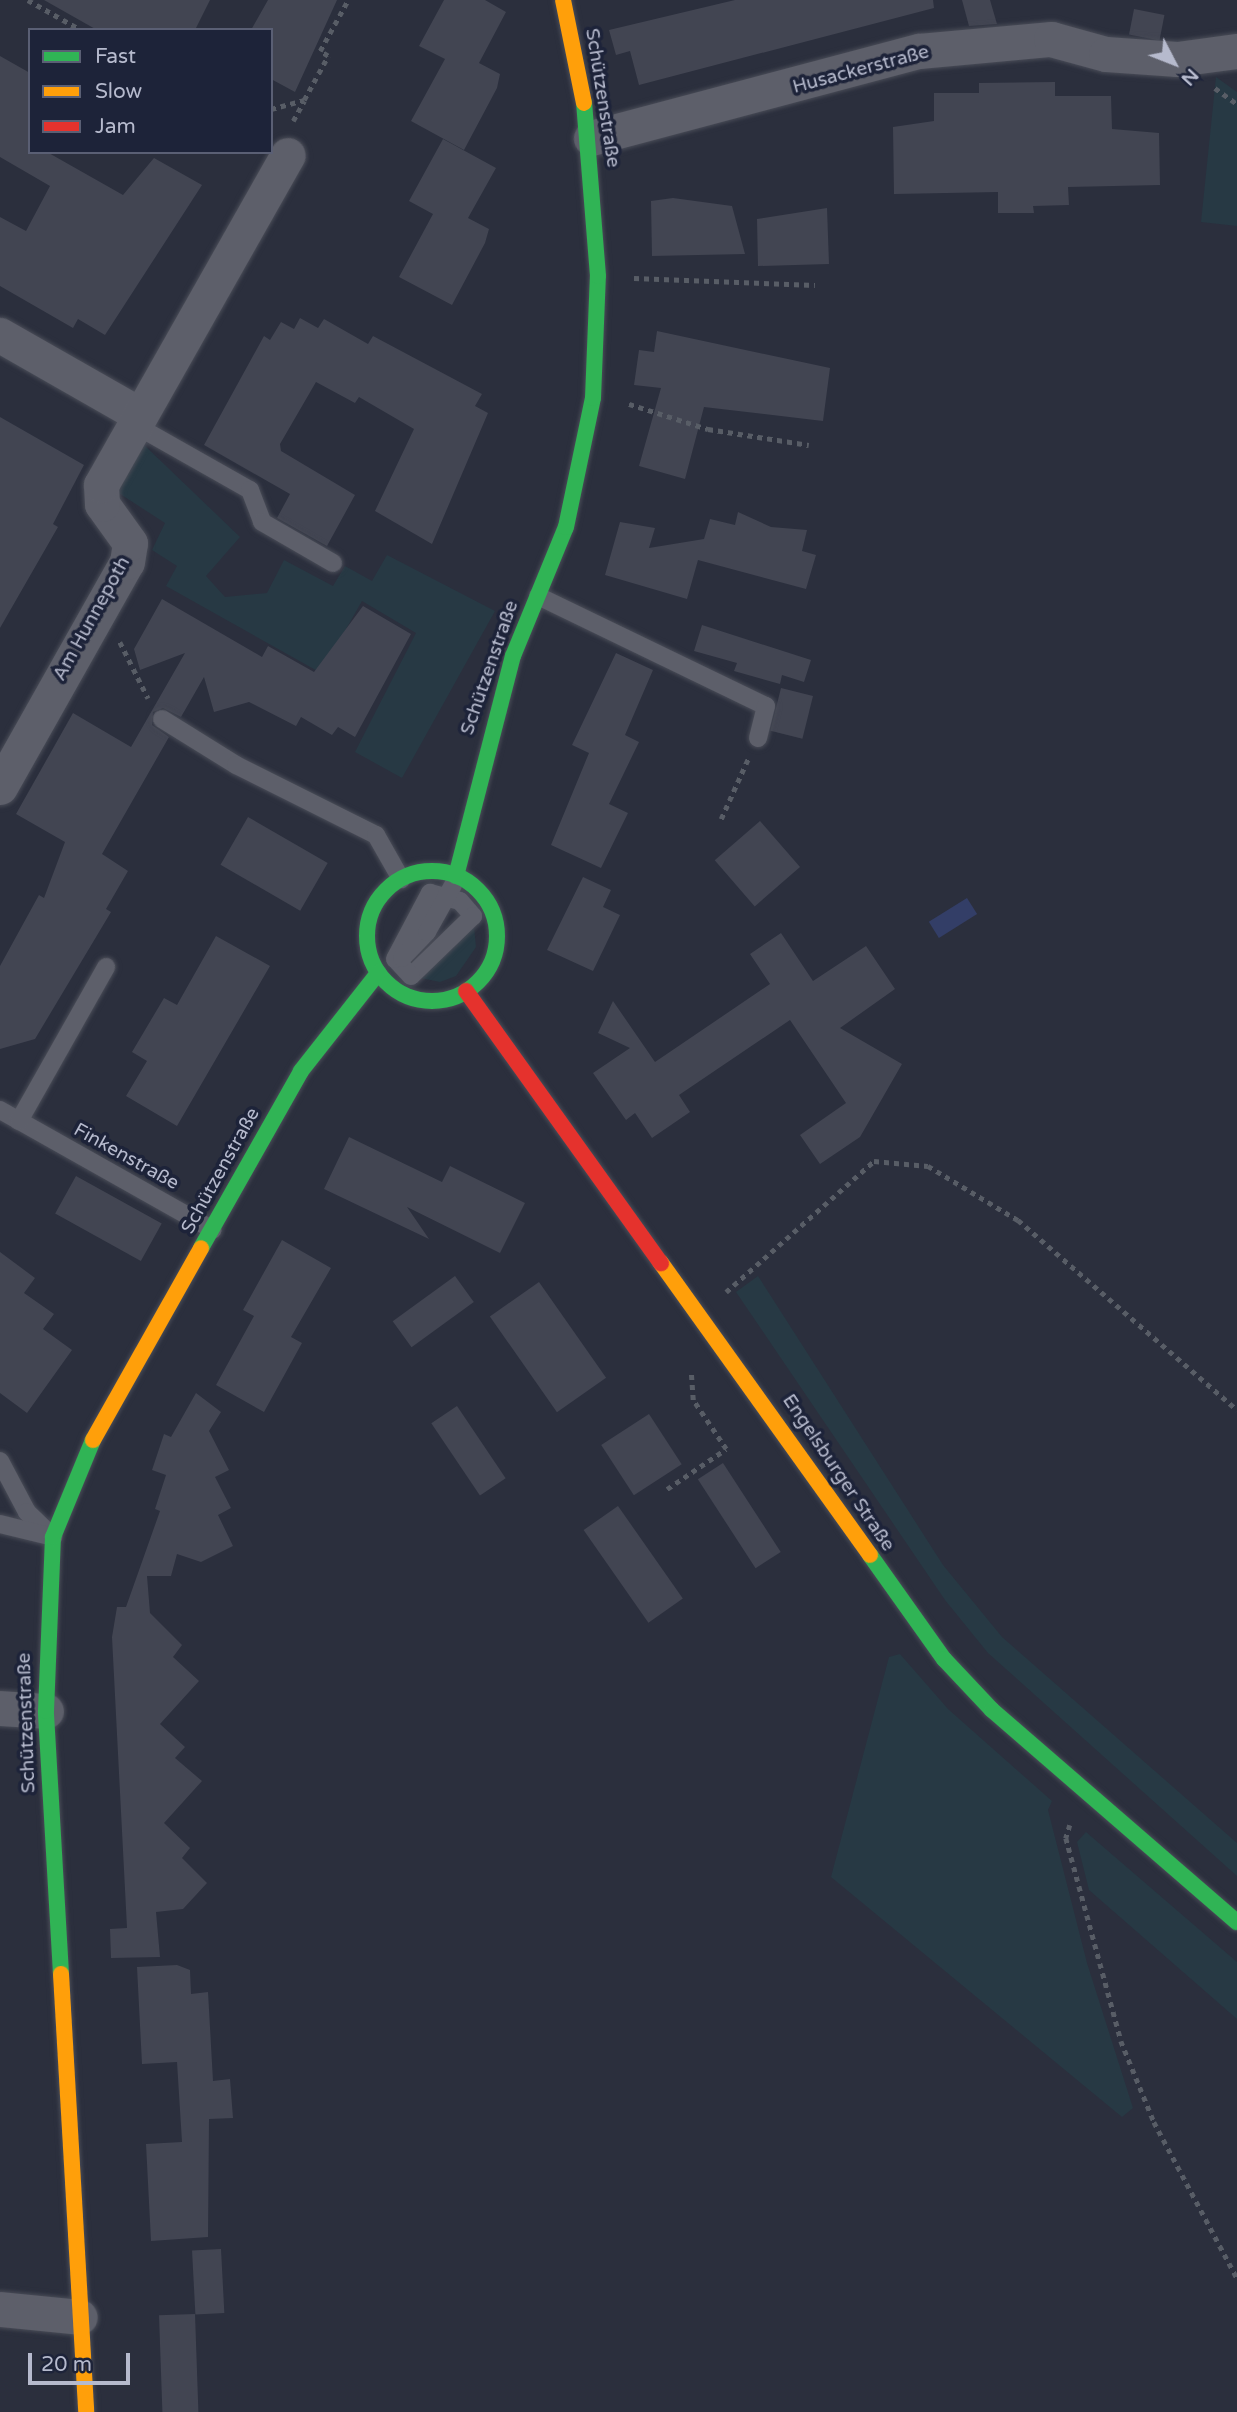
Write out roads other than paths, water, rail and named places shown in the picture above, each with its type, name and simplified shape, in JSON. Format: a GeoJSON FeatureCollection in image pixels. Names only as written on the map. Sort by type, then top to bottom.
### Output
{"type":"FeatureCollection","features":[{"type":"Feature","properties":{"kind":"street","name":"Schützenstraße"},"geometry":{"type":"LineString","coordinates":[[456,876],[486,745],[538,596],[566,527],[593,398],[598,276],[591,138],[563,0]]}},
{"type":"Feature","properties":{"kind":"street","name":"Husackerstraße"},"geometry":{"type":"LineString","coordinates":[[591,138],[919,51],[1051,39],[1106,54],[1177,59],[1237,51]]}},
{"type":"Feature","properties":{"kind":"street","name":"Am Hunnepoth"},"geometry":{"type":"LineString","coordinates":[[0,787],[127,562],[130,543],[102,504],[101,485],[288,155]]}},
{"type":"Feature","properties":{"kind":"street"},"geometry":{"type":"LineString","coordinates":[[0,335],[138,420]]}},
{"type":"Feature","properties":{"kind":"street"},"geometry":{"type":"LineString","coordinates":[[427,871],[456,876],[486,900],[496,940],[487,969],[466,992],[427,1001],[408,997],[378,973],[366,931],[372,909],[401,879],[427,871]]}},
{"type":"Feature","properties":{"kind":"street","name":"Schützenstraße"},"geometry":{"type":"LineString","coordinates":[[86,2412],[46,1711],[53,1537],[79,1465],[301,1071],[378,973]]}},
{"type":"Feature","properties":{"kind":"street","name":"Engelsburger Straße"},"geometry":{"type":"LineString","coordinates":[[466,992],[702,1317],[936,1649],[992,1710],[1237,1922]]}},
{"type":"Feature","properties":{"kind":"street"},"geometry":{"type":"LineString","coordinates":[[0,1708],[46,1711]]}},
{"type":"Feature","properties":{"kind":"street"},"geometry":{"type":"LineString","coordinates":[[0,2309],[80,2317]]}},
{"type":"Feature","properties":{"kind":"lane"},"geometry":{"type":"LineString","coordinates":[[138,420],[250,490],[262,522],[334,563]]}},
{"type":"Feature","properties":{"kind":"lane"},"geometry":{"type":"LineString","coordinates":[[538,596],[766,706],[758,738]]}},
{"type":"Feature","properties":{"kind":"lane"},"geometry":{"type":"LineString","coordinates":[[162,719],[236,765],[376,835],[401,879]]}},
{"type":"Feature","properties":{"kind":"lane","name":"Schützenstraße"},"geometry":{"type":"LineString","coordinates":[[378,973],[397,963],[450,895],[456,876]]}},
{"type":"Feature","properties":{"kind":"lane"},"geometry":{"type":"LineString","coordinates":[[397,963],[411,976],[473,916],[450,895]]}},
{"type":"Feature","properties":{"kind":"lane"},"geometry":{"type":"LineString","coordinates":[[19,1121],[106,967]]}},
{"type":"Feature","properties":{"kind":"lane","name":"Finkenstraße"},"geometry":{"type":"LineString","coordinates":[[0,1110],[213,1230]]}},
{"type":"Feature","properties":{"kind":"lane"},"geometry":{"type":"LineString","coordinates":[[0,1461],[27,1512],[53,1537]]}},
{"type":"Feature","properties":{"kind":"lane"},"geometry":{"type":"LineString","coordinates":[[0,1524],[53,1537]]}},
{"type":"Feature","properties":{"kind":"water"},"geometry":{"type":"Polygon","coordinates":[[[967,898],[977,914],[939,938],[929,922],[967,898]]]}}]}
